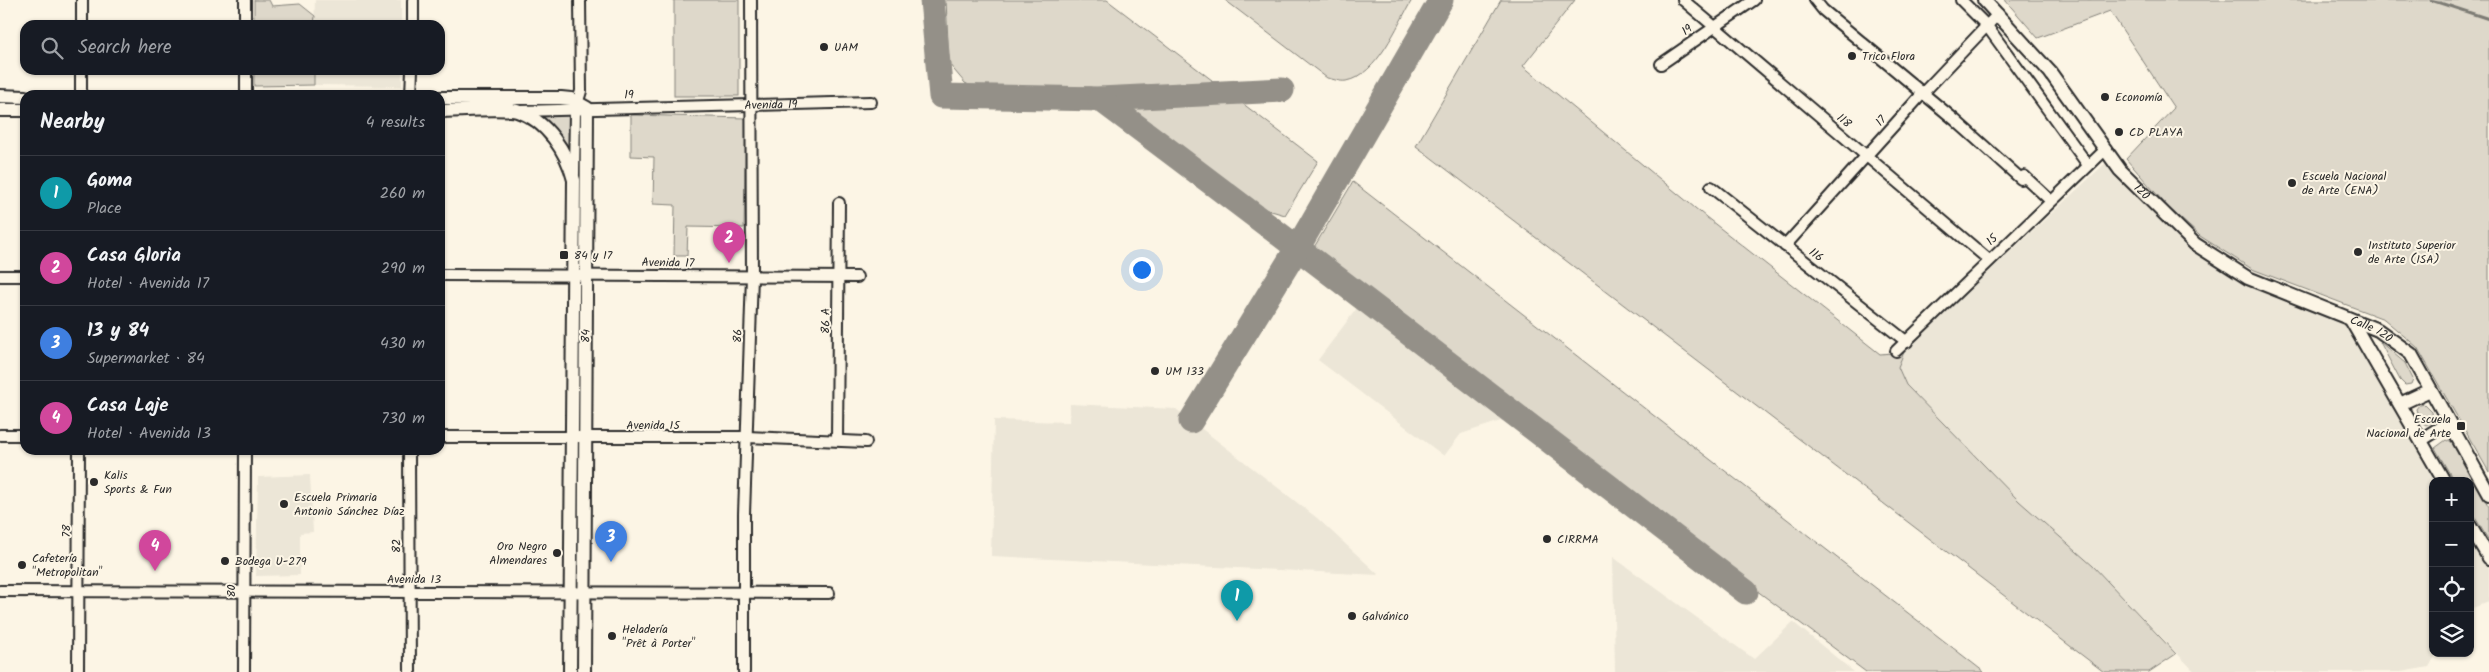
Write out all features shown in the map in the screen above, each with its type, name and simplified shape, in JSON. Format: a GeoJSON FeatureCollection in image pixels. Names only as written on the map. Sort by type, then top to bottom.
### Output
{"type":"FeatureCollection","features":[{"type":"Feature","properties":{"kind":"main road","name":"120"},"geometry":{"type":"LineString","coordinates":[[1984,0],[2050,72],[2120,170],[2195,244],[2248,278],[2351,320]]}},
{"type":"Feature","properties":{"kind":"main road"},"geometry":{"type":"LineString","coordinates":[[0,96],[20,97]]}},
{"type":"Feature","properties":{"kind":"main road"},"geometry":{"type":"LineString","coordinates":[[445,98],[561,98],[580,107]]}},
{"type":"Feature","properties":{"kind":"main road","name":"84"},"geometry":{"type":"LineString","coordinates":[[570,672],[570,591],[587,275],[580,107]]}},
{"type":"Feature","properties":{"kind":"main road"},"geometry":{"type":"LineString","coordinates":[[0,110],[20,110]]}},
{"type":"Feature","properties":{"kind":"main road"},"geometry":{"type":"LineString","coordinates":[[445,112],[517,111],[543,127],[553,138],[570,165],[574,180]]}},
{"type":"Feature","properties":{"kind":"main road","name":"84"},"geometry":{"type":"LineString","coordinates":[[574,180],[573,275],[585,591],[584,672]]}},
{"type":"Feature","properties":{"kind":"main road","name":"Calle 120"},"geometry":{"type":"LineString","coordinates":[[2351,320],[2378,330],[2411,354],[2448,424],[2489,494]]}},
{"type":"Feature","properties":{"kind":"main road","name":"Calle 120"},"geometry":{"type":"LineString","coordinates":[[2351,320],[2442,477]]}},
{"type":"Feature","properties":{"kind":"main road"},"geometry":{"type":"LineString","coordinates":[[2400,404],[2430,390]]}},
{"type":"Feature","properties":{"kind":"main road"},"geometry":{"type":"LineString","coordinates":[[2421,440],[2448,424]]}},
{"type":"Feature","properties":{"kind":"main road"},"geometry":{"type":"LineString","coordinates":[[2474,533],[2489,558]]}},
{"type":"Feature","properties":{"kind":"street"},"geometry":{"type":"LineString","coordinates":[[82,0],[82,20]]}},
{"type":"Feature","properties":{"kind":"street"},"geometry":{"type":"LineString","coordinates":[[245,0],[245,20]]}},
{"type":"Feature","properties":{"kind":"street"},"geometry":{"type":"LineString","coordinates":[[413,0],[413,20]]}},
{"type":"Feature","properties":{"kind":"street","name":"84"},"geometry":{"type":"LineString","coordinates":[[580,0],[580,107]]}},
{"type":"Feature","properties":{"kind":"street","name":"84"},"geometry":{"type":"LineString","coordinates":[[580,107],[585,0]]}},
{"type":"Feature","properties":{"kind":"street","name":"86"},"geometry":{"type":"LineString","coordinates":[[744,672],[747,437],[752,276],[751,0]]}},
{"type":"Feature","properties":{"kind":"street","name":"118"},"geometry":{"type":"LineString","coordinates":[[1684,0],[1989,260]]}},
{"type":"Feature","properties":{"kind":"street","name":"19"},"geometry":{"type":"LineString","coordinates":[[1661,64],[1754,0]]}},
{"type":"Feature","properties":{"kind":"street"},"geometry":{"type":"LineString","coordinates":[[1815,0],[1823,10],[1923,92],[2021,179],[2024,176],[2051,201]]}},
{"type":"Feature","properties":{"kind":"street"},"geometry":{"type":"LineString","coordinates":[[1960,0],[1987,26],[2088,166]]}},
{"type":"Feature","properties":{"kind":"street","name":"17"},"geometry":{"type":"LineString","coordinates":[[1785,246],[1923,92],[1998,14]]}},
{"type":"Feature","properties":{"kind":"street"},"geometry":{"type":"LineString","coordinates":[[81,75],[81,90]]}},
{"type":"Feature","properties":{"kind":"street"},"geometry":{"type":"LineString","coordinates":[[246,75],[246,90]]}},
{"type":"Feature","properties":{"kind":"street"},"geometry":{"type":"LineString","coordinates":[[412,75],[412,90]]}},
{"type":"Feature","properties":{"kind":"street","name":"Avenida 19"},"geometry":{"type":"LineString","coordinates":[[672,107],[871,102]]}},
{"type":"Feature","properties":{"kind":"street"},"geometry":{"type":"LineString","coordinates":[[574,180],[580,107]]}},
{"type":"Feature","properties":{"kind":"street","name":"19"},"geometry":{"type":"LineString","coordinates":[[517,111],[580,107],[672,107]]}},
{"type":"Feature","properties":{"kind":"street","name":"15"},"geometry":{"type":"LineString","coordinates":[[1896,351],[2106,149]]}},
{"type":"Feature","properties":{"kind":"street","name":"116"},"geometry":{"type":"LineString","coordinates":[[1711,187],[1907,342]]}},
{"type":"Feature","properties":{"kind":"street","name":"86 A"},"geometry":{"type":"LineString","coordinates":[[837,440],[839,203]]}},
{"type":"Feature","properties":{"kind":"street"},"geometry":{"type":"LineString","coordinates":[[445,275],[587,275]]}},
{"type":"Feature","properties":{"kind":"street","name":"Avenida 17"},"geometry":{"type":"LineString","coordinates":[[587,275],[839,277]]}},
{"type":"Feature","properties":{"kind":"street"},"geometry":{"type":"LineString","coordinates":[[0,276],[20,276]]}},
{"type":"Feature","properties":{"kind":"street"},"geometry":{"type":"LineString","coordinates":[[839,277],[857,277]]}},
{"type":"Feature","properties":{"kind":"street"},"geometry":{"type":"LineString","coordinates":[[0,435],[20,435]]}},
{"type":"Feature","properties":{"kind":"street","name":"Avenida 15"},"geometry":{"type":"LineString","coordinates":[[445,437],[747,437],[866,442]]}},
{"type":"Feature","properties":{"kind":"street","name":"78"},"geometry":{"type":"LineString","coordinates":[[78,672],[79,455]]}},
{"type":"Feature","properties":{"kind":"street","name":"80"},"geometry":{"type":"LineString","coordinates":[[244,672],[245,455]]}},
{"type":"Feature","properties":{"kind":"street","name":"82"},"geometry":{"type":"LineString","coordinates":[[409,455],[410,672]]}},
{"type":"Feature","properties":{"kind":"street","name":"Avenida 13"},"geometry":{"type":"LineString","coordinates":[[0,591],[243,590],[829,593]]}},
{"type":"Feature","properties":{"kind":"shaded area"},"geometry":{"type":"Polygon","coordinates":[[[254,0],[269,0],[272,6],[300,4],[315,16],[315,20],[254,20],[254,0]]]}},
{"type":"Feature","properties":{"kind":"shaded area"},"geometry":{"type":"Polygon","coordinates":[[[315,0],[401,0],[401,20],[314,20],[315,0]]]}},
{"type":"Feature","properties":{"kind":"shaded area"},"geometry":{"type":"Polygon","coordinates":[[[674,0],[739,0],[739,96],[674,96],[674,0]]]}},
{"type":"Feature","properties":{"kind":"shaded area"},"geometry":{"type":"Polygon","coordinates":[[[946,0],[1107,0],[1318,161],[1285,215],[1254,206],[1091,87],[977,89],[965,83],[949,64],[946,0]]]}},
{"type":"Feature","properties":{"kind":"shaded area"},"geometry":{"type":"Polygon","coordinates":[[[1225,0],[1412,0],[1385,48],[1368,69],[1357,77],[1346,81],[1339,81],[1327,78],[1225,0]]]}},
{"type":"Feature","properties":{"kind":"shaded area"},"geometry":{"type":"Polygon","coordinates":[[[1501,0],[1575,0],[1523,66],[1706,217],[1880,354],[1904,352],[1898,367],[1906,385],[2019,501],[2093,566],[2176,654],[2149,672],[2104,672],[1416,146],[1501,0]]]}},
{"type":"Feature","properties":{"kind":"shaded area","name":"Instituto Superior de Arte (ISA)"},"geometry":{"type":"Polygon","coordinates":[[[2005,0],[2489,0],[2489,472],[2417,347],[2384,319],[2252,269],[2200,236],[2168,207],[2126,159],[2174,108],[2110,11],[2038,38],[2005,0]]]}},
{"type":"Feature","properties":{"kind":"shaded area"},"geometry":{"type":"Polygon","coordinates":[[[254,75],[314,75],[314,85],[254,86],[254,75]]]}},
{"type":"Feature","properties":{"kind":"shaded area"},"geometry":{"type":"Polygon","coordinates":[[[314,75],[402,75],[402,86],[314,85],[314,75]]]}},
{"type":"Feature","properties":{"kind":"shaded area"},"geometry":{"type":"Polygon","coordinates":[[[517,111],[575,111],[572,175],[561,149],[517,111]]]}},
{"type":"Feature","properties":{"kind":"shaded area"},"geometry":{"type":"Polygon","coordinates":[[[631,115],[746,118],[744,228],[688,227],[687,256],[674,256],[675,205],[653,204],[654,157],[631,156],[631,115]]]}},
{"type":"Feature","properties":{"kind":"shaded area"},"geometry":{"type":"Polygon","coordinates":[[[2112,157],[2195,244],[2248,278],[2351,320],[2442,477],[2429,477],[2429,657],[2435,657],[2429,667],[2401,672],[2195,672],[2093,566],[2019,501],[1906,385],[1898,367],[1904,351],[2112,157]]]}},
{"type":"Feature","properties":{"kind":"shaded area"},"geometry":{"type":"Polygon","coordinates":[[[1353,182],[1984,672],[1866,672],[1615,485],[1313,249],[1353,182]]]}},
{"type":"Feature","properties":{"kind":"shaded area"},"geometry":{"type":"Polygon","coordinates":[[[1363,300],[1516,416],[1461,434],[1444,456],[1318,360],[1363,300]]]}},
{"type":"Feature","properties":{"kind":"shaded area"},"geometry":{"type":"Polygon","coordinates":[[[2380,342],[2405,363],[2413,379],[2411,384],[2405,385],[2400,380],[2380,342]]]}},
{"type":"Feature","properties":{"kind":"shaded area"},"geometry":{"type":"Polygon","coordinates":[[[1070,404],[1176,409],[1317,518],[1379,575],[991,556],[994,420],[1069,422],[1070,404]]]}},
{"type":"Feature","properties":{"kind":"shaded area"},"geometry":{"type":"Polygon","coordinates":[[[2424,404],[2432,412],[2433,421],[2426,425],[2420,421],[2416,409],[2419,405],[2424,404]]]}},
{"type":"Feature","properties":{"kind":"shaded area"},"geometry":{"type":"Polygon","coordinates":[[[2446,440],[2454,444],[2472,477],[2452,477],[2435,448],[2446,440]]]}},
{"type":"Feature","properties":{"kind":"shaded area"},"geometry":{"type":"Polygon","coordinates":[[[578,447],[580,448],[579,589],[576,589],[578,447]]]}},
{"type":"Feature","properties":{"kind":"shaded area","name":"Escuela Primaria Antonio Sánchez Díaz"},"geometry":{"type":"Polygon","coordinates":[[[310,475],[313,532],[300,533],[300,575],[256,576],[258,477],[310,475]]]}},
{"type":"Feature","properties":{"kind":"shaded area"},"geometry":{"type":"Polygon","coordinates":[[[2474,480],[2489,507],[2489,541],[2474,516],[2474,480]]]}},
{"type":"Feature","properties":{"kind":"shaded area"},"geometry":{"type":"Polygon","coordinates":[[[2474,533],[2489,558],[2489,602],[2474,608],[2474,533]]]}},
{"type":"Feature","properties":{"kind":"shaded area"},"geometry":{"type":"Polygon","coordinates":[[[1613,557],[1754,659],[1793,622],[1854,672],[1615,672],[1613,557]]]}},
{"type":"Feature","properties":{"kind":"shaded area"},"geometry":{"type":"Polygon","coordinates":[[[576,601],[579,602],[579,672],[576,672],[576,601]]]}},
{"type":"Feature","properties":{"kind":"waterway"},"geometry":{"type":"LineString","coordinates":[[2431,0],[2489,19]]}},
{"type":"Feature","properties":{"kind":"taxiway"},"geometry":{"type":"LineString","coordinates":[[932,0],[941,96],[1100,99],[1282,90]]}},
{"type":"Feature","properties":{"kind":"taxiway"},"geometry":{"type":"LineString","coordinates":[[1191,421],[1298,247],[1441,0]]}},
{"type":"Feature","properties":{"kind":"taxiway"},"geometry":{"type":"LineString","coordinates":[[1100,99],[1746,592]]}},
{"type":"Feature","properties":{"kind":"place","name":"UAM"},"geometry":{"type":"Point","coordinates":[824,47]}},
{"type":"Feature","properties":{"kind":"place","name":"Trico Flora"},"geometry":{"type":"Point","coordinates":[1852,56]}},
{"type":"Feature","properties":{"kind":"place","name":"Economía"},"geometry":{"type":"Point","coordinates":[2105,97]}},
{"type":"Feature","properties":{"kind":"place","name":"CD PLAYA"},"geometry":{"type":"Point","coordinates":[2119,132]}},
{"type":"Feature","properties":{"kind":"place","name":"Escuela Nacional de Arte (ENA)"},"geometry":{"type":"Point","coordinates":[2292,183]}},
{"type":"Feature","properties":{"kind":"place","name":"Instituto Superior de Arte (ISA)"},"geometry":{"type":"Point","coordinates":[2358,252]}},
{"type":"Feature","properties":{"kind":"place","name":"84 y 17"},"geometry":{"type":"Point","coordinates":[564,255]}},
{"type":"Feature","properties":{"kind":"place","name":"Casa Gloria"},"geometry":{"type":"Point","coordinates":[729,263]}},
{"type":"Feature","properties":{"kind":"place","name":"UM 133"},"geometry":{"type":"Point","coordinates":[1155,371]}},
{"type":"Feature","properties":{"kind":"place","name":"Escuela Nacional de Arte"},"geometry":{"type":"Point","coordinates":[2461,426]}},
{"type":"Feature","properties":{"kind":"place","name":"Kalis Sports & Fun"},"geometry":{"type":"Point","coordinates":[94,482]}},
{"type":"Feature","properties":{"kind":"place","name":"Escuela Primaria Antonio Sánchez Díaz"},"geometry":{"type":"Point","coordinates":[284,504]}},
{"type":"Feature","properties":{"kind":"place","name":"CIRRMA"},"geometry":{"type":"Point","coordinates":[1547,539]}},
{"type":"Feature","properties":{"kind":"place","name":"Oro Negro Almendares"},"geometry":{"type":"Point","coordinates":[557,553]}},
{"type":"Feature","properties":{"kind":"place","name":"Bodega U-279"},"geometry":{"type":"Point","coordinates":[225,561]}},
{"type":"Feature","properties":{"kind":"place","name":"13 y 84"},"geometry":{"type":"Point","coordinates":[611,562]}},
{"type":"Feature","properties":{"kind":"place","name":"Cafetería \"Metropolitan\""},"geometry":{"type":"Point","coordinates":[22,565]}},
{"type":"Feature","properties":{"kind":"place","name":"Casa Laje"},"geometry":{"type":"Point","coordinates":[155,571]}},
{"type":"Feature","properties":{"kind":"place","name":"Galvánico"},"geometry":{"type":"Point","coordinates":[1352,616]}},
{"type":"Feature","properties":{"kind":"place","name":"Goma"},"geometry":{"type":"Point","coordinates":[1237,621]}},
{"type":"Feature","properties":{"kind":"place","name":"Heladería \"Prêt à Porter\""},"geometry":{"type":"Point","coordinates":[612,636]}}]}
